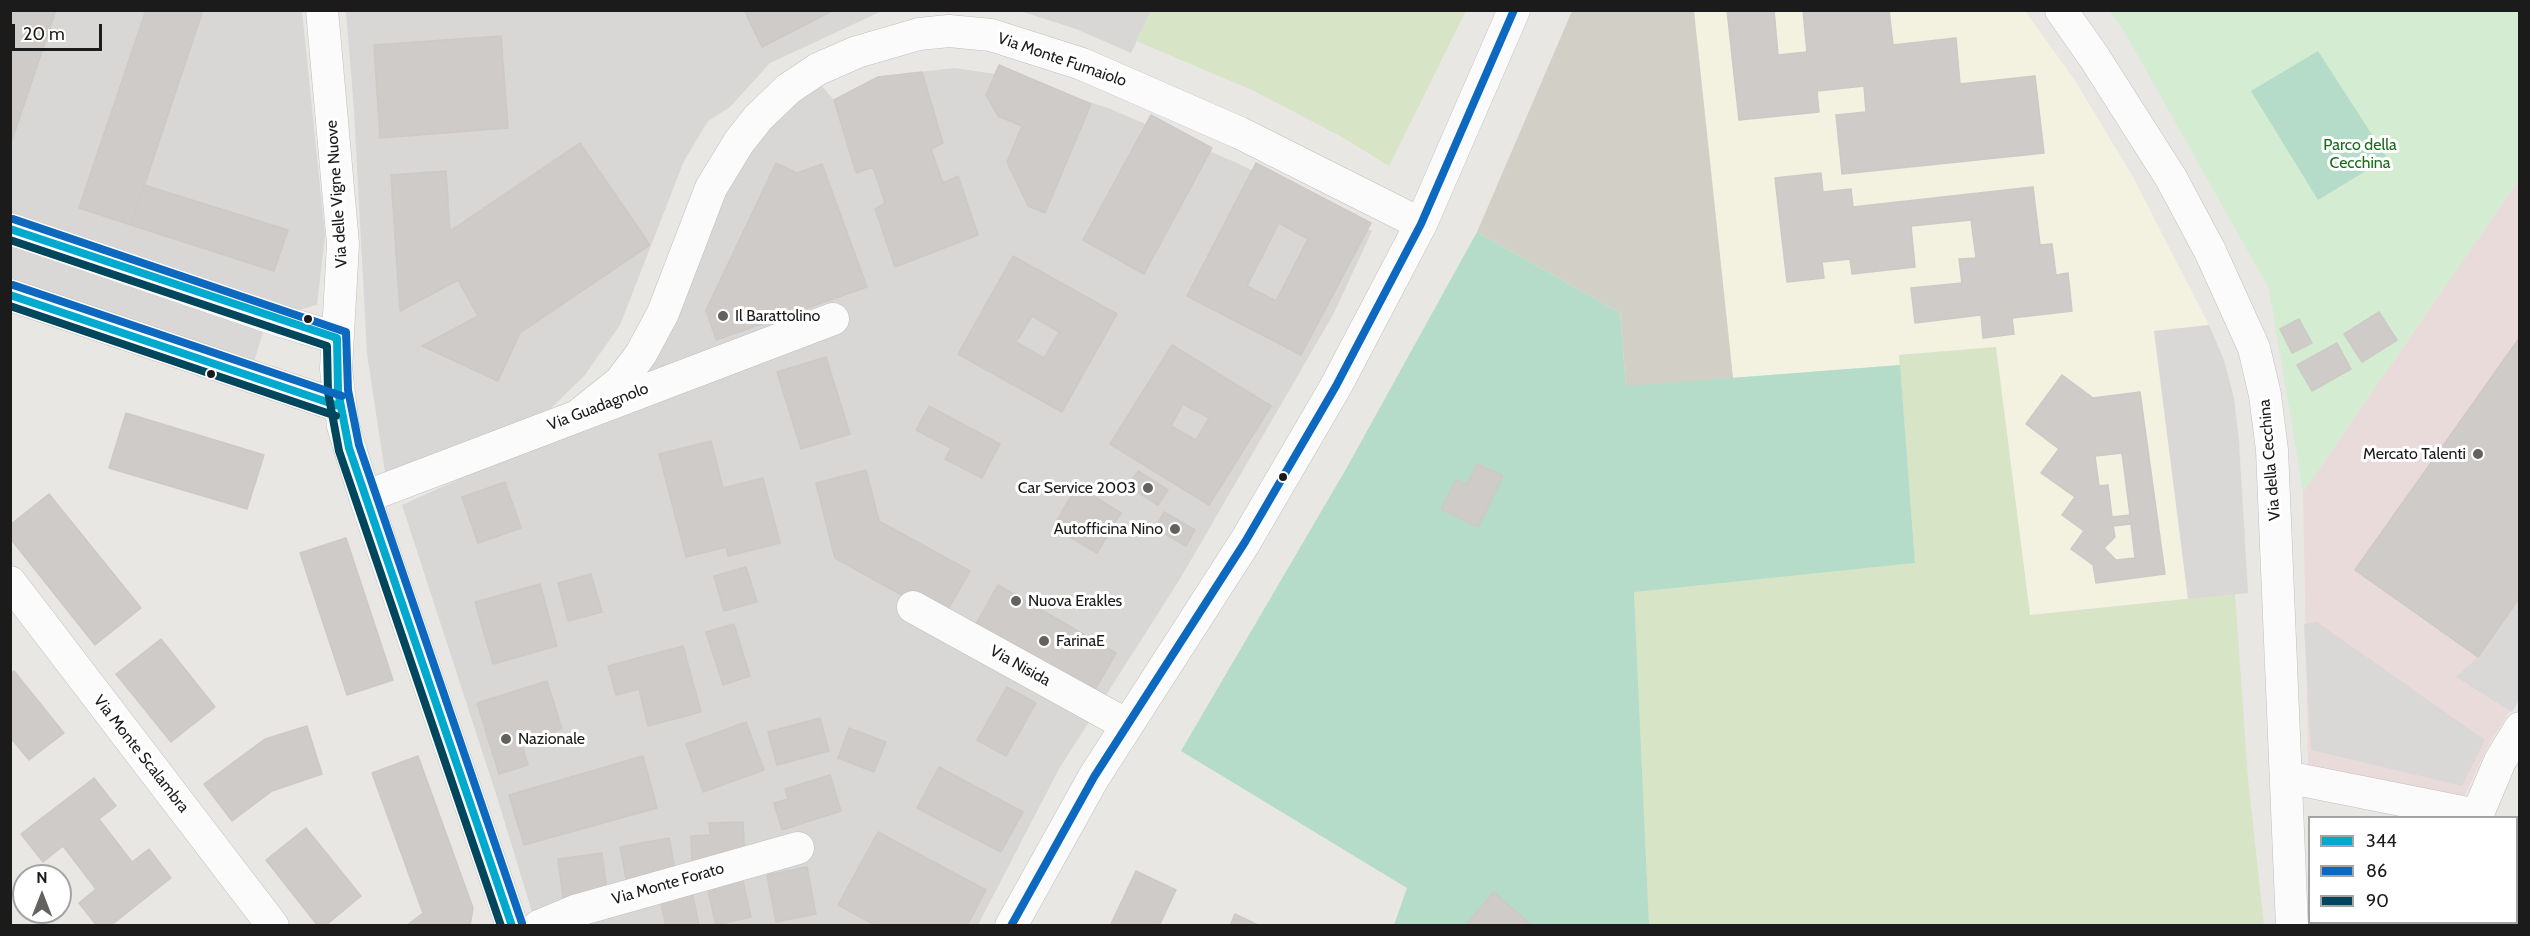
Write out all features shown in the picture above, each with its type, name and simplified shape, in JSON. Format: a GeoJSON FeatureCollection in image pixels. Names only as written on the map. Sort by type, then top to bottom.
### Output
{"type":"FeatureCollection","features":[{"type":"Feature","properties":{"kind":"street","name":"Via delle Vigne Nuove"},"geometry":{"type":"LineString","coordinates":[[322,10],[343,244],[338,338],[339,406],[349,448],[365,497],[512,926]]}},
{"type":"Feature","properties":{"kind":"street"},"geometry":{"type":"LineString","coordinates":[[1011,926],[1061,835],[1127,725],[1274,494],[1336,386],[1421,224],[1514,10]]}},
{"type":"Feature","properties":{"kind":"street","name":"Via della Cecchina"},"geometry":{"type":"LineString","coordinates":[[2061,10],[2100,65],[2171,178],[2210,251],[2254,348],[2265,395],[2272,450],[2292,926]]}},
{"type":"Feature","properties":{"kind":"street","name":"Via Monte Fumaiolo"},"geometry":{"type":"LineString","coordinates":[[580,414],[620,382],[641,354],[663,313],[711,188],[730,156],[758,118],[788,89],[818,69],[857,52],[919,34],[949,31],[991,35],[1082,64],[1240,133],[1421,224]]}},
{"type":"Feature","properties":{"kind":"street"},"geometry":{"type":"LineString","coordinates":[[10,229],[338,338]]}},
{"type":"Feature","properties":{"kind":"street"},"geometry":{"type":"LineString","coordinates":[[10,295],[339,406]]}},
{"type":"Feature","properties":{"kind":"street","name":"Via Guadagnolo"},"geometry":{"type":"LineString","coordinates":[[365,497],[833,319]]}},
{"type":"Feature","properties":{"kind":"street","name":"Via Monte Scalambra"},"geometry":{"type":"LineString","coordinates":[[10,582],[273,926]]}},
{"type":"Feature","properties":{"kind":"street","name":"Via Nisida"},"geometry":{"type":"LineString","coordinates":[[913,607],[1127,725]]}},
{"type":"Feature","properties":{"kind":"street"},"geometry":{"type":"LineString","coordinates":[[2286,777],[2477,816],[2500,762],[2520,728]]}},
{"type":"Feature","properties":{"kind":"street","name":"Via Monte Forato"},"geometry":{"type":"LineString","coordinates":[[539,926],[575,910],[798,848]]}},
{"type":"Feature","properties":{"kind":"shaded area"},"geometry":{"type":"Polygon","coordinates":[[[11,11],[302,11],[325,235],[317,305],[291,312],[11,214],[11,11]]]}},
{"type":"Feature","properties":{"kind":"shaded area"},"geometry":{"type":"Polygon","coordinates":[[[346,11],[882,11],[770,63],[730,107],[708,121],[684,161],[620,325],[585,375],[545,414],[386,479],[367,354],[354,111],[346,11]]]}},
{"type":"Feature","properties":{"kind":"shaded area"},"geometry":{"type":"Polygon","coordinates":[[[1020,11],[1151,11],[1131,53],[1076,29],[1020,11]]]}},
{"type":"Feature","properties":{"kind":"shaded area"},"geometry":{"type":"Polygon","coordinates":[[[1572,11],[1694,11],[1733,378],[1626,387],[1620,313],[1477,232],[1572,11]]]}},
{"type":"Feature","properties":{"kind":"shaded area"},"geometry":{"type":"Polygon","coordinates":[[[1694,11],[2025,11],[2074,79],[2133,177],[2209,325],[2154,331],[2188,599],[2030,615],[1995,347],[1899,355],[1900,365],[1733,378],[1694,11]]]}},
{"type":"Feature","properties":{"kind":"shaded area"},"geometry":{"type":"Polygon","coordinates":[[[954,68],[1010,76],[1108,108],[1237,163],[1372,231],[1334,313],[1180,579],[1059,769],[978,925],[536,925],[402,505],[609,411],[740,163],[775,113],[820,84],[834,100],[878,77],[954,68]]]}},
{"type":"Feature","properties":{"kind":"shaded area"},"geometry":{"type":"Polygon","coordinates":[[[2519,179],[2519,696],[2490,742],[2463,799],[2308,765],[2303,492],[2519,179]]]}},
{"type":"Feature","properties":{"kind":"shaded area"},"geometry":{"type":"Polygon","coordinates":[[[11,245],[264,329],[254,362],[11,279],[11,245]]]}},
{"type":"Feature","properties":{"kind":"shaded area"},"geometry":{"type":"Polygon","coordinates":[[[2209,325],[2224,360],[2234,398],[2239,441],[2248,593],[2188,599],[2154,331],[2209,325]]]}},
{"type":"Feature","properties":{"kind":"shaded area"},"geometry":{"type":"Polygon","coordinates":[[[2519,597],[2519,700],[2512,712],[2456,677],[2478,657],[2519,597]]]}},
{"type":"Feature","properties":{"kind":"shaded area"},"geometry":{"type":"Polygon","coordinates":[[[2317,622],[2485,740],[2462,786],[2311,750],[2304,624],[2317,622]]]}},
{"type":"Feature","properties":{"kind":"green space"},"geometry":{"type":"Polygon","coordinates":[[[1151,10],[1466,11],[1389,166],[1342,137],[1252,90],[1136,41],[1151,10]]]}},
{"type":"Feature","properties":{"kind":"green space","name":"Parco della Cecchina"},"geometry":{"type":"Polygon","coordinates":[[[2109,11],[2519,11],[2519,179],[2303,492],[2269,289],[2125,33],[2109,11]]]}},
{"type":"Feature","properties":{"kind":"green space"},"geometry":{"type":"Polygon","coordinates":[[[2318,51],[2387,158],[2318,200],[2251,91],[2318,51]]]}},
{"type":"Feature","properties":{"kind":"green space"},"geometry":{"type":"Polygon","coordinates":[[[1477,232],[1620,313],[1626,386],[1900,365],[1915,563],[1634,592],[1649,925],[1394,925],[1407,888],[1181,751],[1346,469],[1477,232]]]}},
{"type":"Feature","properties":{"kind":"green space"},"geometry":{"type":"Polygon","coordinates":[[[1996,347],[2030,615],[2235,594],[2248,779],[2264,925],[1649,925],[1634,591],[1915,563],[1899,355],[1996,347]]]}},
{"type":"Feature","properties":{"kind":"building"},"geometry":{"type":"Polygon","coordinates":[[[10,10],[56,10],[10,146],[10,10]]]}},
{"type":"Feature","properties":{"kind":"building"},"geometry":{"type":"Polygon","coordinates":[[[146,10],[203,10],[131,225],[79,208],[146,10]]]}},
{"type":"Feature","properties":{"kind":"building"},"geometry":{"type":"Polygon","coordinates":[[[744,10],[834,10],[762,47],[744,10]]]}},
{"type":"Feature","properties":{"kind":"building"},"geometry":{"type":"Polygon","coordinates":[[[1727,10],[1774,10],[1778,55],[1807,52],[1803,10],[1889,10],[1893,45],[1956,38],[1960,84],[2035,76],[2044,153],[1842,174],[1836,115],[1866,112],[1864,86],[1817,91],[1819,112],[1739,120],[1727,10]]]}},
{"type":"Feature","properties":{"kind":"building"},"geometry":{"type":"Polygon","coordinates":[[[501,36],[508,128],[380,138],[374,45],[501,36]]]}},
{"type":"Feature","properties":{"kind":"building"},"geometry":{"type":"Polygon","coordinates":[[[999,65],[1091,104],[1045,213],[1028,206],[1007,162],[1022,126],[998,116],[986,95],[999,65]]]}},
{"type":"Feature","properties":{"kind":"building"},"geometry":{"type":"Polygon","coordinates":[[[922,72],[943,143],[931,149],[943,183],[958,176],[978,235],[895,267],[875,209],[885,203],[873,167],[856,173],[834,100],[878,77],[922,72]]]}},
{"type":"Feature","properties":{"kind":"building"},"geometry":{"type":"Polygon","coordinates":[[[1151,115],[1212,148],[1144,274],[1083,240],[1151,115]]]}},
{"type":"Feature","properties":{"kind":"building"},"geometry":{"type":"Polygon","coordinates":[[[580,143],[650,245],[520,333],[498,381],[422,346],[478,316],[458,280],[400,311],[391,175],[446,171],[450,231],[580,143]]]}},
{"type":"Feature","properties":{"kind":"building"},"geometry":{"type":"Polygon","coordinates":[[[776,163],[797,173],[822,164],[867,287],[716,340],[706,310],[776,163]]]}},
{"type":"Feature","properties":{"kind":"building"},"geometry":{"type":"Polygon","coordinates":[[[1256,163],[1371,223],[1301,355],[1187,296],[1256,163]],[[1279,223],[1247,286],[1276,301],[1308,239],[1279,223]]]}},
{"type":"Feature","properties":{"kind":"building"},"geometry":{"type":"Polygon","coordinates":[[[1821,173],[1823,192],[1851,189],[1853,207],[2033,187],[2040,245],[2052,244],[2056,275],[2068,273],[2072,311],[2012,318],[2014,334],[1983,338],[1981,315],[1915,323],[1911,288],[1962,283],[1959,259],[1976,258],[1971,220],[1911,226],[1915,267],[1852,274],[1850,259],[1822,262],[1824,278],[1787,282],[1775,178],[1821,173]]]}},
{"type":"Feature","properties":{"kind":"building"},"geometry":{"type":"Polygon","coordinates":[[[144,185],[288,230],[274,271],[131,225],[144,185]]]}},
{"type":"Feature","properties":{"kind":"building"},"geometry":{"type":"Polygon","coordinates":[[[1013,256],[1117,314],[1062,412],[958,354],[1013,256]],[[1032,316],[1016,342],[1044,358],[1059,332],[1032,316]]]}},
{"type":"Feature","properties":{"kind":"building"},"geometry":{"type":"Polygon","coordinates":[[[2379,312],[2397,340],[2362,362],[2344,334],[2379,312]]]}},
{"type":"Feature","properties":{"kind":"building"},"geometry":{"type":"Polygon","coordinates":[[[2299,319],[2312,343],[2292,353],[2280,329],[2299,319]]]}},
{"type":"Feature","properties":{"kind":"building","name":"Mercato Talenti"},"geometry":{"type":"Polygon","coordinates":[[[2520,337],[2520,597],[2478,657],[2355,570],[2520,337]]]}},
{"type":"Feature","properties":{"kind":"building"},"geometry":{"type":"Polygon","coordinates":[[[2337,343],[2351,369],[2312,391],[2297,365],[2337,343]]]}},
{"type":"Feature","properties":{"kind":"building"},"geometry":{"type":"Polygon","coordinates":[[[1172,345],[1271,406],[1209,505],[1110,444],[1172,345]],[[1183,404],[1171,426],[1196,440],[1209,418],[1183,404]]]}},
{"type":"Feature","properties":{"kind":"building"},"geometry":{"type":"Polygon","coordinates":[[[826,357],[850,434],[801,449],[777,372],[826,357]]]}},
{"type":"Feature","properties":{"kind":"building"},"geometry":{"type":"Polygon","coordinates":[[[2062,375],[2093,398],[2140,392],[2165,574],[2096,583],[2093,565],[2071,549],[2084,531],[2062,515],[2075,497],[2041,473],[2059,449],[2026,424],[2062,375]],[[2122,453],[2095,456],[2099,486],[2108,485],[2112,517],[2130,515],[2122,453]],[[2131,524],[2113,526],[2115,537],[2104,548],[2116,560],[2135,558],[2131,524]]]}},
{"type":"Feature","properties":{"kind":"building"},"geometry":{"type":"Polygon","coordinates":[[[929,406],[1000,444],[982,478],[945,459],[951,448],[916,430],[929,406]]]}},
{"type":"Feature","properties":{"kind":"building"},"geometry":{"type":"Polygon","coordinates":[[[126,413],[264,455],[247,509],[109,468],[126,413]]]}},
{"type":"Feature","properties":{"kind":"building"},"geometry":{"type":"Polygon","coordinates":[[[711,441],[723,488],[763,478],[780,543],[728,556],[726,547],[686,557],[659,454],[711,441]]]}},
{"type":"Feature","properties":{"kind":"building"},"geometry":{"type":"Polygon","coordinates":[[[1477,464],[1503,476],[1478,527],[1441,509],[1456,480],[1467,485],[1477,464]]]}},
{"type":"Feature","properties":{"kind":"building"},"geometry":{"type":"Polygon","coordinates":[[[866,470],[879,521],[970,571],[943,618],[835,558],[816,483],[866,470]]]}},
{"type":"Feature","properties":{"kind":"building","name":"Car Service 2003"},"geometry":{"type":"Polygon","coordinates":[[[1138,471],[1168,490],[1158,505],[1128,486],[1138,471]]]}},
{"type":"Feature","properties":{"kind":"building"},"geometry":{"type":"Polygon","coordinates":[[[505,482],[521,528],[478,543],[462,497],[505,482]]]}},
{"type":"Feature","properties":{"kind":"building"},"geometry":{"type":"Polygon","coordinates":[[[1077,486],[1121,513],[1097,553],[1053,527],[1077,486]]]}},
{"type":"Feature","properties":{"kind":"building"},"geometry":{"type":"Polygon","coordinates":[[[49,494],[141,608],[95,645],[10,538],[10,525],[49,494]]]}},
{"type":"Feature","properties":{"kind":"building","name":"Autofficina Nino"},"geometry":{"type":"Polygon","coordinates":[[[1164,512],[1195,530],[1186,546],[1155,528],[1164,512]]]}},
{"type":"Feature","properties":{"kind":"building"},"geometry":{"type":"Polygon","coordinates":[[[346,538],[393,680],[347,695],[300,553],[346,538]]]}},
{"type":"Feature","properties":{"kind":"building"},"geometry":{"type":"Polygon","coordinates":[[[746,567],[757,602],[724,611],[714,576],[746,567]]]}},
{"type":"Feature","properties":{"kind":"building"},"geometry":{"type":"Polygon","coordinates":[[[591,574],[602,612],[568,621],[558,583],[591,574]]]}},
{"type":"Feature","properties":{"kind":"building"},"geometry":{"type":"Polygon","coordinates":[[[540,584],[557,646],[493,664],[475,602],[540,584]]]}},
{"type":"Feature","properties":{"kind":"building","name":"FarinaE"},"geometry":{"type":"Polygon","coordinates":[[[998,585],[1116,653],[1091,697],[973,629],[998,585]]]}},
{"type":"Feature","properties":{"kind":"building"},"geometry":{"type":"Polygon","coordinates":[[[734,624],[750,676],[723,685],[706,632],[734,624]]]}},
{"type":"Feature","properties":{"kind":"building"},"geometry":{"type":"Polygon","coordinates":[[[161,639],[215,707],[171,742],[116,674],[161,639]]]}},
{"type":"Feature","properties":{"kind":"building"},"geometry":{"type":"Polygon","coordinates":[[[683,646],[701,712],[648,726],[639,689],[616,695],[608,666],[683,646]]]}},
{"type":"Feature","properties":{"kind":"building"},"geometry":{"type":"Polygon","coordinates":[[[14,671],[64,733],[29,760],[10,737],[10,674],[14,671]]]}},
{"type":"Feature","properties":{"kind":"building"},"geometry":{"type":"Polygon","coordinates":[[[547,681],[562,729],[521,742],[528,765],[499,774],[477,703],[547,681]]]}},
{"type":"Feature","properties":{"kind":"building"},"geometry":{"type":"Polygon","coordinates":[[[1007,687],[1036,703],[1006,756],[977,740],[1007,687]]]}},
{"type":"Feature","properties":{"kind":"building"},"geometry":{"type":"Polygon","coordinates":[[[820,718],[829,751],[777,765],[768,732],[820,718]]]}},
{"type":"Feature","properties":{"kind":"building"},"geometry":{"type":"Polygon","coordinates":[[[746,722],[764,770],[703,792],[686,744],[746,722]]]}},
{"type":"Feature","properties":{"kind":"building"},"geometry":{"type":"Polygon","coordinates":[[[307,726],[322,774],[272,791],[232,821],[204,784],[265,739],[307,726]]]}},
{"type":"Feature","properties":{"kind":"building"},"geometry":{"type":"Polygon","coordinates":[[[849,728],[886,742],[874,772],[838,758],[849,728]]]}},
{"type":"Feature","properties":{"kind":"building"},"geometry":{"type":"Polygon","coordinates":[[[418,756],[473,908],[470,926],[406,926],[423,913],[372,773],[418,756]]]}},
{"type":"Feature","properties":{"kind":"building"},"geometry":{"type":"Polygon","coordinates":[[[643,756],[657,808],[524,845],[509,795],[643,756]]]}},
{"type":"Feature","properties":{"kind":"building"},"geometry":{"type":"Polygon","coordinates":[[[939,767],[1023,812],[1001,852],[917,808],[939,767]]]}},
{"type":"Feature","properties":{"kind":"building"},"geometry":{"type":"Polygon","coordinates":[[[830,775],[841,811],[782,830],[774,803],[788,799],[785,789],[830,775]]]}},
{"type":"Feature","properties":{"kind":"building"},"geometry":{"type":"Polygon","coordinates":[[[94,778],[116,806],[99,819],[132,862],[149,849],[171,878],[110,926],[97,926],[79,903],[96,889],[63,846],[43,862],[21,834],[94,778]]]}},
{"type":"Feature","properties":{"kind":"building"},"geometry":{"type":"Polygon","coordinates":[[[743,822],[745,860],[692,862],[691,836],[710,835],[709,823],[743,822]]]}},
{"type":"Feature","properties":{"kind":"building"},"geometry":{"type":"Polygon","coordinates":[[[306,828],[361,896],[325,926],[318,926],[266,860],[306,828]]]}},
{"type":"Feature","properties":{"kind":"building"},"geometry":{"type":"Polygon","coordinates":[[[878,832],[986,890],[967,926],[877,926],[838,905],[878,832]]]}},
{"type":"Feature","properties":{"kind":"building"},"geometry":{"type":"Polygon","coordinates":[[[669,838],[676,875],[627,883],[620,847],[669,838]]]}},
{"type":"Feature","properties":{"kind":"building"},"geometry":{"type":"Polygon","coordinates":[[[602,853],[608,899],[564,905],[558,859],[602,853]]]}},
{"type":"Feature","properties":{"kind":"building"},"geometry":{"type":"Polygon","coordinates":[[[807,867],[816,914],[776,922],[767,875],[807,867]]]}},
{"type":"Feature","properties":{"kind":"building"},"geometry":{"type":"Polygon","coordinates":[[[1136,871],[1176,890],[1159,926],[1110,926],[1136,871]]]}},
{"type":"Feature","properties":{"kind":"building"},"geometry":{"type":"Polygon","coordinates":[[[742,877],[751,917],[716,925],[707,886],[742,877]]]}},
{"type":"Feature","properties":{"kind":"building"},"geometry":{"type":"Polygon","coordinates":[[[692,892],[699,926],[666,926],[660,900],[692,892]]]}},
{"type":"Feature","properties":{"kind":"building"},"geometry":{"type":"Polygon","coordinates":[[[1494,892],[1532,926],[1465,926],[1494,892]]]}},
{"type":"Feature","properties":{"kind":"building"},"geometry":{"type":"Polygon","coordinates":[[[1235,914],[1260,926],[1230,926],[1235,914]]]}},
{"type":"Feature","properties":{"kind":"transit line","name":"86"},"geometry":{"type":"LineString","coordinates":[[1011,926],[1094,777],[1245,542],[1336,386],[1421,224],[1514,10]]}},
{"type":"Feature","properties":{"kind":"transit line"},"geometry":{"type":"LineString","coordinates":[[13,219],[346,332],[348,390],[359,445],[522,923]]}},
{"type":"Feature","properties":{"kind":"transit line","name":"344"},"geometry":{"type":"LineString","coordinates":[[10,229],[337,338],[338,391],[349,448],[512,926]]}},
{"type":"Feature","properties":{"kind":"transit line","name":"90"},"geometry":{"type":"LineString","coordinates":[[10,240],[327,346],[328,392],[339,451],[501,926]]}},
{"type":"Feature","properties":{"kind":"transit line"},"geometry":{"type":"LineString","coordinates":[[13,285],[342,396]]}},
{"type":"Feature","properties":{"kind":"transit line","name":"344"},"geometry":{"type":"LineString","coordinates":[[10,295],[339,406]]}},
{"type":"Feature","properties":{"kind":"transit line","name":"90"},"geometry":{"type":"LineString","coordinates":[[10,306],[336,416]]}},
{"type":"Feature","properties":{"kind":"place","name":"Il Barattolino"},"geometry":{"type":"Point","coordinates":[723,316]}},
{"type":"Feature","properties":{"kind":"place","name":"Mercato Talenti"},"geometry":{"type":"Point","coordinates":[2478,454]}},
{"type":"Feature","properties":{"kind":"place","name":"Car Service 2003"},"geometry":{"type":"Point","coordinates":[1148,488]}},
{"type":"Feature","properties":{"kind":"place","name":"Autofficina Nino"},"geometry":{"type":"Point","coordinates":[1175,529]}},
{"type":"Feature","properties":{"kind":"place","name":"Nuova Erakles"},"geometry":{"type":"Point","coordinates":[1016,601]}},
{"type":"Feature","properties":{"kind":"place","name":"FarinaE"},"geometry":{"type":"Point","coordinates":[1044,641]}},
{"type":"Feature","properties":{"kind":"place","name":"Nazionale"},"geometry":{"type":"Point","coordinates":[506,739]}}]}
